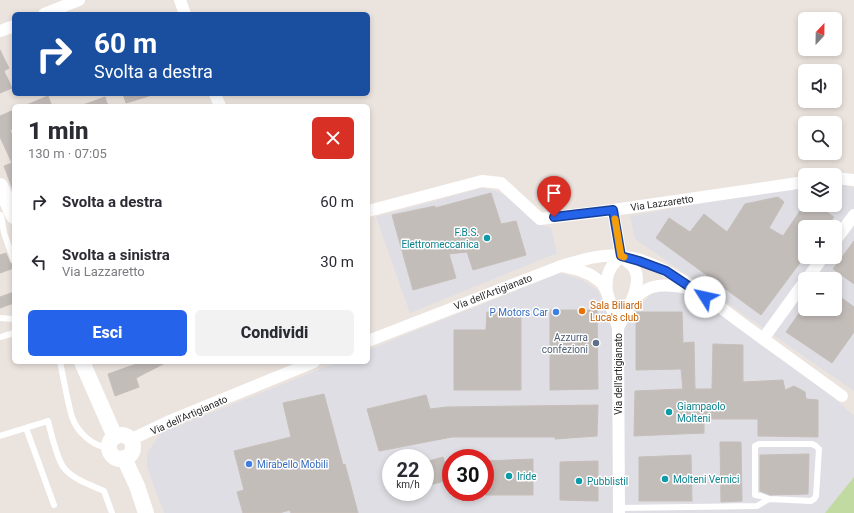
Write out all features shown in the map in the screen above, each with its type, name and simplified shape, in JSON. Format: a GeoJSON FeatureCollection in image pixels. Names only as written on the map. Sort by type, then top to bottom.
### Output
{"type":"FeatureCollection","features":[{"type":"Feature","properties":{"kind":"main road"},"geometry":{"type":"LineString","coordinates":[[0,186],[6,212]]}},
{"type":"Feature","properties":{"kind":"main road"},"geometry":{"type":"LineString","coordinates":[[83,364],[112,442],[111,453],[114,456],[124,458],[132,451],[130,440],[125,436],[122,435],[112,442]]}},
{"type":"Feature","properties":{"kind":"main road"},"geometry":{"type":"LineString","coordinates":[[124,458],[137,486],[146,513]]}},
{"type":"Feature","properties":{"kind":"street"},"geometry":{"type":"LineString","coordinates":[[47,12],[60,3],[79,0]]}},
{"type":"Feature","properties":{"kind":"street"},"geometry":{"type":"LineString","coordinates":[[180,0],[184,12]]}},
{"type":"Feature","properties":{"kind":"street"},"geometry":{"type":"LineString","coordinates":[[0,32],[12,27]]}},
{"type":"Feature","properties":{"kind":"street"},"geometry":{"type":"LineString","coordinates":[[842,179],[854,180]]}},
{"type":"Feature","properties":{"kind":"street","name":"Via Lazzaretto"},"geometry":{"type":"LineString","coordinates":[[370,210],[482,181],[501,183],[540,219],[798,183]]}},
{"type":"Feature","properties":{"kind":"street"},"geometry":{"type":"LineString","coordinates":[[607,292],[606,282],[609,271],[613,263],[621,256],[613,210]]}},
{"type":"Feature","properties":{"kind":"street"},"geometry":{"type":"LineString","coordinates":[[842,231],[854,215]]}},
{"type":"Feature","properties":{"kind":"street","name":"Via dell'Artigianato"},"geometry":{"type":"LineString","coordinates":[[370,340],[561,266],[594,256],[621,256],[666,271],[694,289],[842,396]]}},
{"type":"Feature","properties":{"kind":"street","name":"Via dell'Artigianato"},"geometry":{"type":"LineString","coordinates":[[618,328],[637,286],[635,269],[621,256]]}},
{"type":"Feature","properties":{"kind":"street","name":"Via dell'artigianato"},"geometry":{"type":"LineString","coordinates":[[561,266],[578,270],[602,283],[607,292],[618,328],[619,510]]}},
{"type":"Feature","properties":{"kind":"street","name":"Via dell'Artigianato"},"geometry":{"type":"LineString","coordinates":[[627,309],[636,296],[655,285],[668,284],[694,289]]}},
{"type":"Feature","properties":{"kind":"street"},"geometry":{"type":"LineString","coordinates":[[763,339],[798,291]]}},
{"type":"Feature","properties":{"kind":"street","name":"Via dell'Artigianato"},"geometry":{"type":"LineString","coordinates":[[130,440],[179,417],[309,364]]}},
{"type":"Feature","properties":{"kind":"lane"},"geometry":{"type":"LineString","coordinates":[[6,212],[4,234],[12,255]]}},
{"type":"Feature","properties":{"kind":"lane"},"geometry":{"type":"LineString","coordinates":[[0,318],[12,319]]}},
{"type":"Feature","properties":{"kind":"lane"},"geometry":{"type":"LineString","coordinates":[[0,337],[12,334]]}},
{"type":"Feature","properties":{"kind":"lane"},"geometry":{"type":"LineString","coordinates":[[60,364],[73,419],[87,438],[103,447],[112,442]]}},
{"type":"Feature","properties":{"kind":"lane"},"geometry":{"type":"LineString","coordinates":[[0,436],[48,421],[54,444],[63,467],[72,476],[104,491],[112,513]]}},
{"type":"Feature","properties":{"kind":"lane"},"geometry":{"type":"LineString","coordinates":[[26,428],[54,505]]}},
{"type":"Feature","properties":{"kind":"lane"},"geometry":{"type":"LineString","coordinates":[[619,510],[757,506],[768,499],[811,501],[816,496],[819,449],[816,446],[812,444],[759,444],[755,446],[755,495],[768,499]]}},
{"type":"Feature","properties":{"kind":"shaded area"},"geometry":{"type":"Polygon","coordinates":[[[842,185],[854,188],[854,391],[635,239],[630,216],[798,186],[798,212],[842,212],[842,185]]]}},
{"type":"Feature","properties":{"kind":"shaded area"},"geometry":{"type":"Polygon","coordinates":[[[482,188],[497,191],[517,203],[534,222],[551,228],[557,253],[410,313],[376,217],[482,188]]]}},
{"type":"Feature","properties":{"kind":"shaded area"},"geometry":{"type":"Polygon","coordinates":[[[560,273],[580,279],[598,290],[610,321],[628,319],[655,290],[692,293],[834,398],[854,416],[854,477],[825,513],[164,513],[147,467],[147,453],[161,433],[333,364],[370,364],[370,349],[560,273]]]}},
{"type":"Feature","properties":{"kind":"green space"},"geometry":{"type":"Polygon","coordinates":[[[854,477],[854,513],[825,513],[854,477]]]}},
{"type":"Feature","properties":{"kind":"building"},"geometry":{"type":"Polygon","coordinates":[[[0,50],[9,68],[4,71],[12,88],[0,93],[0,50]]]}},
{"type":"Feature","properties":{"kind":"building"},"geometry":{"type":"Polygon","coordinates":[[[48,96],[51,104],[29,104],[48,96]]]}},
{"type":"Feature","properties":{"kind":"building"},"geometry":{"type":"Polygon","coordinates":[[[124,96],[149,96],[126,103],[124,96]]]}},
{"type":"Feature","properties":{"kind":"building"},"geometry":{"type":"Polygon","coordinates":[[[105,97],[107,104],[86,104],[105,97]]]}},
{"type":"Feature","properties":{"kind":"building"},"geometry":{"type":"Polygon","coordinates":[[[12,111],[12,129],[10,130],[12,135],[12,163],[0,137],[0,116],[12,111]]]}},
{"type":"Feature","properties":{"kind":"building"},"geometry":{"type":"Polygon","coordinates":[[[12,163],[12,187],[4,166],[12,163]]]}},
{"type":"Feature","properties":{"kind":"building"},"geometry":{"type":"Polygon","coordinates":[[[491,193],[501,224],[516,221],[526,255],[473,270],[467,252],[449,254],[456,278],[413,290],[392,215],[435,206],[435,208],[491,193]]]}},
{"type":"Feature","properties":{"kind":"building"},"geometry":{"type":"Polygon","coordinates":[[[778,197],[784,202],[769,228],[783,236],[799,212],[826,212],[834,217],[832,220],[798,220],[799,264],[761,315],[656,238],[669,218],[690,232],[704,214],[727,232],[745,204],[778,197]]]}},
{"type":"Feature","properties":{"kind":"building"},"geometry":{"type":"Polygon","coordinates":[[[854,241],[854,284],[842,275],[842,272],[837,272],[833,269],[837,264],[842,264],[842,257],[854,241]]]}},
{"type":"Feature","properties":{"kind":"building"},"geometry":{"type":"Polygon","coordinates":[[[6,253],[10,263],[12,264],[12,269],[0,273],[0,255],[6,253]]]}},
{"type":"Feature","properties":{"kind":"building"},"geometry":{"type":"Polygon","coordinates":[[[12,293],[12,304],[0,308],[0,297],[12,293]]]}},
{"type":"Feature","properties":{"kind":"building"},"geometry":{"type":"Polygon","coordinates":[[[842,298],[854,307],[854,332],[832,363],[786,332],[798,315],[798,316],[842,316],[842,298]]]}},
{"type":"Feature","properties":{"kind":"building"},"geometry":{"type":"Polygon","coordinates":[[[550,310],[597,310],[598,389],[550,390],[550,310]]]}},
{"type":"Feature","properties":{"kind":"building"},"geometry":{"type":"Polygon","coordinates":[[[487,312],[521,312],[521,390],[454,390],[454,330],[486,330],[487,312]]]}},
{"type":"Feature","properties":{"kind":"building"},"geometry":{"type":"Polygon","coordinates":[[[636,312],[682,312],[683,343],[694,342],[695,389],[712,389],[713,344],[743,345],[743,382],[783,380],[785,390],[794,386],[805,392],[806,399],[818,400],[818,437],[758,436],[758,419],[704,419],[704,433],[634,436],[635,391],[683,389],[681,369],[636,370],[636,312]]]}},
{"type":"Feature","properties":{"kind":"building"},"geometry":{"type":"Polygon","coordinates":[[[136,364],[163,364],[136,378],[139,387],[115,396],[108,374],[136,364]]]}},
{"type":"Feature","properties":{"kind":"building"},"geometry":{"type":"Polygon","coordinates":[[[324,394],[343,465],[345,464],[358,513],[291,513],[290,510],[279,513],[243,513],[237,492],[244,490],[234,451],[291,437],[283,403],[324,394]]]}},
{"type":"Feature","properties":{"kind":"building"},"geometry":{"type":"Polygon","coordinates":[[[426,395],[430,409],[447,407],[598,405],[597,436],[555,439],[555,437],[452,437],[389,449],[382,449],[379,451],[367,409],[426,395]]]}},
{"type":"Feature","properties":{"kind":"building"},"geometry":{"type":"Polygon","coordinates":[[[720,442],[741,442],[742,501],[721,502],[720,442]]]}},
{"type":"Feature","properties":{"kind":"building"},"geometry":{"type":"Polygon","coordinates":[[[809,454],[808,494],[770,495],[760,491],[760,455],[809,454]]]}},
{"type":"Feature","properties":{"kind":"building","name":"Molteni Vernici"},"geometry":{"type":"Polygon","coordinates":[[[691,455],[692,501],[639,501],[639,457],[691,455]]]}},
{"type":"Feature","properties":{"kind":"building"},"geometry":{"type":"Polygon","coordinates":[[[442,457],[442,482],[434,484],[434,460],[442,457]]]}},
{"type":"Feature","properties":{"kind":"building","name":"Iride"},"geometry":{"type":"Polygon","coordinates":[[[533,459],[533,495],[494,495],[494,461],[533,459]]]}},
{"type":"Feature","properties":{"kind":"building","name":"Pubblistil"},"geometry":{"type":"Polygon","coordinates":[[[598,461],[598,501],[560,500],[560,462],[598,461]]]}},
{"type":"Feature","properties":{"kind":"slow traffic"},"geometry":{"type":"LineString","coordinates":[[615,219],[621,256],[624,257]]}},
{"type":"Feature","properties":{"kind":"place","name":"F.B.S. Elettromeccanica"},"geometry":{"type":"Point","coordinates":[487,238]}},
{"type":"Feature","properties":{"kind":"place","name":"Sala Biliardi Luca's club"},"geometry":{"type":"Point","coordinates":[582,311]}},
{"type":"Feature","properties":{"kind":"place","name":"P Motors Car"},"geometry":{"type":"Point","coordinates":[556,312]}},
{"type":"Feature","properties":{"kind":"place","name":"Azzurra confezioni"},"geometry":{"type":"Point","coordinates":[596,343]}},
{"type":"Feature","properties":{"kind":"place","name":"Giampaolo Molteni"},"geometry":{"type":"Point","coordinates":[669,412]}},
{"type":"Feature","properties":{"kind":"place","name":"Mirabello Mobili"},"geometry":{"type":"Point","coordinates":[249,464]}},
{"type":"Feature","properties":{"kind":"place","name":"Iride"},"geometry":{"type":"Point","coordinates":[509,476]}},
{"type":"Feature","properties":{"kind":"place","name":"Molteni Vernici"},"geometry":{"type":"Point","coordinates":[665,479]}},
{"type":"Feature","properties":{"kind":"place","name":"Pubblistil"},"geometry":{"type":"Point","coordinates":[579,481]}},
{"type":"Feature","properties":{"kind":"route"},"geometry":{"type":"LineString","coordinates":[[554,217],[613,210],[621,256],[666,271],[705,297]]}}]}
